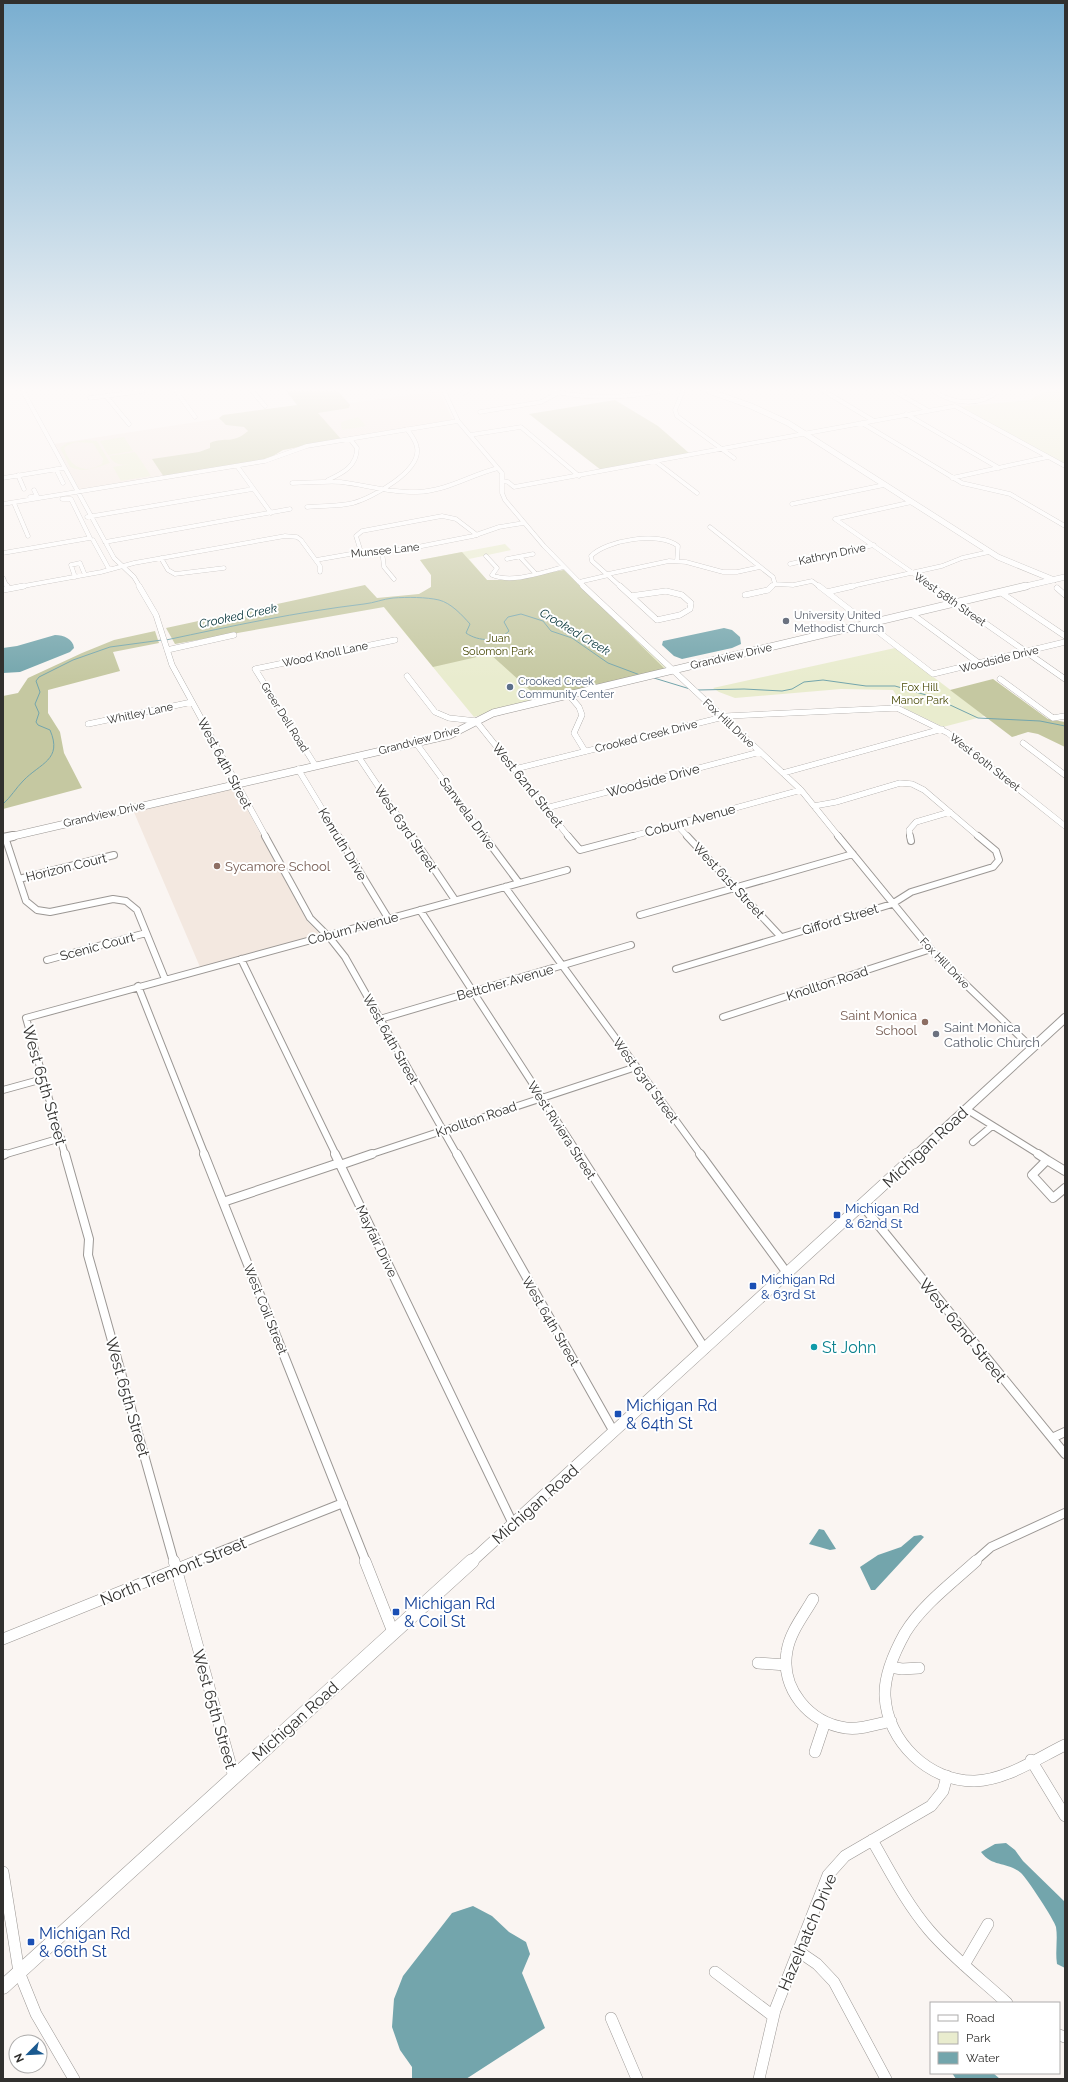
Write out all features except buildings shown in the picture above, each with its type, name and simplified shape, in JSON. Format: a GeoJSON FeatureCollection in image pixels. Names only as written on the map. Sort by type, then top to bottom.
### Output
{"type":"FeatureCollection","features":[{"type":"Feature","properties":{"kind":"main road"},"geometry":{"type":"LineString","coordinates":[[889,488],[989,552],[1021,568],[1065,583]]}},
{"type":"Feature","properties":{"kind":"main road","name":"Grandview Drive"},"geometry":{"type":"LineString","coordinates":[[4,837],[455,733],[492,713],[1065,577]]}},
{"type":"Feature","properties":{"kind":"main road","name":"Michigan Road"},"geometry":{"type":"LineString","coordinates":[[3,1987],[705,1349],[1065,1018]]}},
{"type":"Feature","properties":{"kind":"street","name":"West 64th Street"},"geometry":{"type":"LineString","coordinates":[[75,488],[120,566],[135,579],[156,615],[172,665],[310,918],[327,934],[345,957],[614,1432]]}},
{"type":"Feature","properties":{"kind":"street"},"geometry":{"type":"LineString","coordinates":[[3,509],[15,505],[100,488]]}},
{"type":"Feature","properties":{"kind":"street"},"geometry":{"type":"LineString","coordinates":[[377,488],[410,492],[445,488]]}},
{"type":"Feature","properties":{"kind":"street","name":"Fox Hill Drive"},"geometry":{"type":"LineString","coordinates":[[503,488],[504,498],[524,523],[564,567],[703,700],[801,790],[892,904],[931,949],[960,980],[1032,1048]]}},
{"type":"Feature","properties":{"kind":"street"},"geometry":{"type":"LineString","coordinates":[[691,488],[697,493]]}},
{"type":"Feature","properties":{"kind":"street"},"geometry":{"type":"LineString","coordinates":[[792,504],[869,488]]}},
{"type":"Feature","properties":{"kind":"street"},"geometry":{"type":"LineString","coordinates":[[981,488],[1010,494],[1065,526]]}},
{"type":"Feature","properties":{"kind":"street"},"geometry":{"type":"LineString","coordinates":[[80,518],[253,489],[271,513]]}},
{"type":"Feature","properties":{"kind":"street"},"geometry":{"type":"LineString","coordinates":[[307,507],[350,504],[382,489]]}},
{"type":"Feature","properties":{"kind":"street"},"geometry":{"type":"LineString","coordinates":[[3,503],[37,496],[34,490]]}},
{"type":"Feature","properties":{"kind":"street"},"geometry":{"type":"LineString","coordinates":[[3,503],[15,505],[71,499],[91,539],[109,569]]}},
{"type":"Feature","properties":{"kind":"street","name":"West 58th Street"},"geometry":{"type":"LineString","coordinates":[[912,502],[835,519],[1065,678]]}},
{"type":"Feature","properties":{"kind":"street"},"geometry":{"type":"LineString","coordinates":[[15,505],[28,536]]}},
{"type":"Feature","properties":{"kind":"street"},"geometry":{"type":"LineString","coordinates":[[3,553],[91,539],[104,540],[290,510]]}},
{"type":"Feature","properties":{"kind":"street"},"geometry":{"type":"LineString","coordinates":[[361,552],[356,536],[362,531],[435,516],[453,518],[477,535]]}},
{"type":"Feature","properties":{"kind":"street","name":"Munsee Lane"},"geometry":{"type":"LineString","coordinates":[[316,560],[361,552],[410,548],[477,535],[498,528],[524,523]]}},
{"type":"Feature","properties":{"kind":"street"},"geometry":{"type":"LineString","coordinates":[[710,527],[773,577],[775,584]]}},
{"type":"Feature","properties":{"kind":"street"},"geometry":{"type":"LineString","coordinates":[[3,578],[5,590],[86,575],[120,566],[161,558],[285,536],[297,537],[320,566],[320,572]]}},
{"type":"Feature","properties":{"kind":"street"},"geometry":{"type":"LineString","coordinates":[[3,558],[26,551],[91,539]]}},
{"type":"Feature","properties":{"kind":"street"},"geometry":{"type":"LineString","coordinates":[[631,596],[656,591],[671,591],[686,597],[691,606],[684,613],[657,620],[631,596],[608,574],[592,560],[591,556],[593,552],[602,548],[646,539],[662,539],[675,543],[679,548],[677,561]]}},
{"type":"Feature","properties":{"kind":"street","name":"Kathryn Drive"},"geometry":{"type":"LineString","coordinates":[[790,564],[874,545]]}},
{"type":"Feature","properties":{"kind":"street"},"geometry":{"type":"LineString","coordinates":[[382,551],[384,567],[394,579]]}},
{"type":"Feature","properties":{"kind":"street"},"geometry":{"type":"LineString","coordinates":[[827,592],[989,552]]}},
{"type":"Feature","properties":{"kind":"street"},"geometry":{"type":"LineString","coordinates":[[507,559],[533,554]]}},
{"type":"Feature","properties":{"kind":"street"},"geometry":{"type":"LineString","coordinates":[[486,556],[497,568],[492,575],[494,577],[509,578],[564,567]]}},
{"type":"Feature","properties":{"kind":"street"},"geometry":{"type":"LineString","coordinates":[[520,557],[535,573]]}},
{"type":"Feature","properties":{"kind":"street"},"geometry":{"type":"LineString","coordinates":[[161,558],[168,570],[175,574],[224,568]]}},
{"type":"Feature","properties":{"kind":"street"},"geometry":{"type":"LineString","coordinates":[[578,581],[663,562],[677,561],[723,572],[737,572],[760,567]]}},
{"type":"Feature","properties":{"kind":"street"},"geometry":{"type":"LineString","coordinates":[[75,577],[70,566],[79,563],[86,575]]}},
{"type":"Feature","properties":{"kind":"street"},"geometry":{"type":"LineString","coordinates":[[745,595],[769,589],[775,584],[793,585],[812,581],[868,624]]}},
{"type":"Feature","properties":{"kind":"street"},"geometry":{"type":"LineString","coordinates":[[1057,588],[1065,595]]}},
{"type":"Feature","properties":{"kind":"street"},"geometry":{"type":"LineString","coordinates":[[1000,592],[1065,636]]}},
{"type":"Feature","properties":{"kind":"street"},"geometry":{"type":"LineString","coordinates":[[912,614],[980,664]]}},
{"type":"Feature","properties":{"kind":"street","name":"Woodside Drive"},"geometry":{"type":"LineString","coordinates":[[868,624],[933,674],[944,673],[1065,642]]}},
{"type":"Feature","properties":{"kind":"street"},"geometry":{"type":"LineString","coordinates":[[166,647],[234,635]]}},
{"type":"Feature","properties":{"kind":"street","name":"Wood Knoll Lane"},"geometry":{"type":"LineString","coordinates":[[255,669],[395,640]]}},
{"type":"Feature","properties":{"kind":"street","name":"Greer Dell Road"},"geometry":{"type":"LineString","coordinates":[[255,669],[315,765]]}},
{"type":"Feature","properties":{"kind":"street"},"geometry":{"type":"LineString","coordinates":[[407,676],[435,712],[449,718],[476,721]]}},
{"type":"Feature","properties":{"kind":"street"},"geometry":{"type":"LineString","coordinates":[[1000,679],[1053,718],[1065,716]]}},
{"type":"Feature","properties":{"kind":"street"},"geometry":{"type":"LineString","coordinates":[[568,694],[581,712],[582,718],[574,733],[585,751]]}},
{"type":"Feature","properties":{"kind":"street","name":"Whitley Lane"},"geometry":{"type":"LineString","coordinates":[[88,724],[192,702]]}},
{"type":"Feature","properties":{"kind":"street","name":"Crooked Creek Drive"},"geometry":{"type":"LineString","coordinates":[[515,769],[722,717],[898,708]]}},
{"type":"Feature","properties":{"kind":"street","name":"West 60th Street"},"geometry":{"type":"LineString","coordinates":[[898,708],[942,729],[1065,826]]}},
{"type":"Feature","properties":{"kind":"street","name":"West 62nd Street"},"geometry":{"type":"LineString","coordinates":[[476,721],[580,850]]}},
{"type":"Feature","properties":{"kind":"street"},"geometry":{"type":"LineString","coordinates":[[783,773],[942,729]]}},
{"type":"Feature","properties":{"kind":"street","name":"Sanwela Drive"},"geometry":{"type":"LineString","coordinates":[[416,742],[519,883]]}},
{"type":"Feature","properties":{"kind":"street"},"geometry":{"type":"LineString","coordinates":[[1023,743],[1065,775]]}},
{"type":"Feature","properties":{"kind":"street","name":"Woodside Drive"},"geometry":{"type":"LineString","coordinates":[[546,808],[760,752]]}},
{"type":"Feature","properties":{"kind":"street","name":"West 63rd Street"},"geometry":{"type":"LineString","coordinates":[[358,756],[455,900]]}},
{"type":"Feature","properties":{"kind":"street","name":"Kenruth Drive"},"geometry":{"type":"LineString","coordinates":[[298,769],[388,918]]}},
{"type":"Feature","properties":{"kind":"street"},"geometry":{"type":"LineString","coordinates":[[814,806],[836,802],[897,784],[911,784],[921,788],[950,812]]}},
{"type":"Feature","properties":{"kind":"street","name":"Coburn Avenue"},"geometry":{"type":"LineString","coordinates":[[580,850],[801,790]]}},
{"type":"Feature","properties":{"kind":"street"},"geometry":{"type":"LineString","coordinates":[[911,840],[909,831],[912,825],[950,812]]}},
{"type":"Feature","properties":{"kind":"street","name":"Gifford Street"},"geometry":{"type":"LineString","coordinates":[[676,970],[892,904],[911,892],[997,864],[999,860],[996,851],[950,812]]}},
{"type":"Feature","properties":{"kind":"street","name":"West 61st Street"},"geometry":{"type":"LineString","coordinates":[[676,824],[781,937]]}},
{"type":"Feature","properties":{"kind":"street"},"geometry":{"type":"LineString","coordinates":[[4,837],[26,901],[35,909],[48,912],[59,912],[102,901],[122,901],[135,908],[165,979]]}},
{"type":"Feature","properties":{"kind":"street"},"geometry":{"type":"LineString","coordinates":[[640,915],[853,854]]}},
{"type":"Feature","properties":{"kind":"street","name":"Horizon Court"},"geometry":{"type":"LineString","coordinates":[[19,878],[114,855]]}},
{"type":"Feature","properties":{"kind":"street","name":"Coburn Avenue"},"geometry":{"type":"LineString","coordinates":[[26,1018],[327,934],[567,870]]}},
{"type":"Feature","properties":{"kind":"street","name":"West 63rd Street"},"geometry":{"type":"LineString","coordinates":[[505,887],[787,1273]]}},
{"type":"Feature","properties":{"kind":"street","name":"West Riviera Street"},"geometry":{"type":"LineString","coordinates":[[420,910],[705,1349]]}},
{"type":"Feature","properties":{"kind":"street","name":"Scenic Court"},"geometry":{"type":"LineString","coordinates":[[47,960],[146,933]]}},
{"type":"Feature","properties":{"kind":"street","name":"Bettcher Avenue"},"geometry":{"type":"LineString","coordinates":[[380,1019],[631,945]]}},
{"type":"Feature","properties":{"kind":"street","name":"Knollton Road"},"geometry":{"type":"LineString","coordinates":[[723,1017],[931,949]]}},
{"type":"Feature","properties":{"kind":"street","name":"Mayfair Drive"},"geometry":{"type":"LineString","coordinates":[[241,959],[513,1524]]}},
{"type":"Feature","properties":{"kind":"street","name":"West Coil Street"},"geometry":{"type":"LineString","coordinates":[[138,986],[393,1632]]}},
{"type":"Feature","properties":{"kind":"street","name":"West 65th Street"},"geometry":{"type":"LineString","coordinates":[[26,1018],[89,1239],[88,1255],[234,1777]]}},
{"type":"Feature","properties":{"kind":"street","name":"Knollton Road"},"geometry":{"type":"LineString","coordinates":[[223,1202],[636,1067]]}},
{"type":"Feature","properties":{"kind":"street"},"geometry":{"type":"LineString","coordinates":[[3,1090],[43,1079]]}},
{"type":"Feature","properties":{"kind":"street"},"geometry":{"type":"LineString","coordinates":[[966,1109],[1065,1171]]}},
{"type":"Feature","properties":{"kind":"street"},"geometry":{"type":"LineString","coordinates":[[973,1142],[992,1126]]}},
{"type":"Feature","properties":{"kind":"street"},"geometry":{"type":"LineString","coordinates":[[3,1155],[61,1138]]}},
{"type":"Feature","properties":{"kind":"street"},"geometry":{"type":"LineString","coordinates":[[1047,1160],[1032,1173],[1032,1176],[1052,1198],[1065,1188]]}},
{"type":"Feature","properties":{"kind":"street","name":"West 62nd Street"},"geometry":{"type":"LineString","coordinates":[[862,1205],[1065,1454]]}},
{"type":"Feature","properties":{"kind":"street"},"geometry":{"type":"LineString","coordinates":[[1052,1438],[1065,1432]]}},
{"type":"Feature","properties":{"kind":"street","name":"North Tremont Street"},"geometry":{"type":"LineString","coordinates":[[3,1639],[343,1503]]}},
{"type":"Feature","properties":{"kind":"street"},"geometry":{"type":"LineString","coordinates":[[1065,1513],[1043,1521],[988,1550],[915,1618],[890,1667],[886,1680],[885,1695],[891,1721],[896,1733],[909,1752],[925,1766],[947,1776],[967,1780],[987,1780],[1065,1745]]}},
{"type":"Feature","properties":{"kind":"street"},"geometry":{"type":"LineString","coordinates":[[813,1599],[790,1640],[786,1666],[788,1677],[797,1698],[814,1716],[839,1727],[851,1729],[891,1721]]}},
{"type":"Feature","properties":{"kind":"street"},"geometry":{"type":"LineString","coordinates":[[758,1664],[786,1666]]}},
{"type":"Feature","properties":{"kind":"street"},"geometry":{"type":"LineString","coordinates":[[890,1667],[902,1669],[918,1668]]}},
{"type":"Feature","properties":{"kind":"street"},"geometry":{"type":"LineString","coordinates":[[815,1752],[825,1722]]}},
{"type":"Feature","properties":{"kind":"street"},"geometry":{"type":"LineString","coordinates":[[1031,1760],[1065,1816]]}},
{"type":"Feature","properties":{"kind":"street","name":"Hazelhatch Drive"},"geometry":{"type":"LineString","coordinates":[[759,2079],[773,2016],[823,1886],[833,1868],[845,1856],[931,1806],[943,1791],[947,1776]]}},
{"type":"Feature","properties":{"kind":"street"},"geometry":{"type":"LineString","coordinates":[[872,1840],[917,1915],[935,1937],[1006,2002]]}},
{"type":"Feature","properties":{"kind":"street"},"geometry":{"type":"LineString","coordinates":[[3,1872],[19,1972],[33,2007],[74,2079]]}},
{"type":"Feature","properties":{"kind":"street"},"geometry":{"type":"LineString","coordinates":[[964,1965],[988,1924]]}},
{"type":"Feature","properties":{"kind":"street"},"geometry":{"type":"LineString","coordinates":[[798,1951],[817,1964],[834,1982],[886,2079]]}},
{"type":"Feature","properties":{"kind":"street"},"geometry":{"type":"LineString","coordinates":[[715,1972],[773,2016]]}},
{"type":"Feature","properties":{"kind":"street"},"geometry":{"type":"LineString","coordinates":[[611,2018],[637,2079]]}},
{"type":"Feature","properties":{"kind":"shaded area"},"geometry":{"type":"Polygon","coordinates":[[[78,488],[97,488],[80,491],[78,488]]]}},
{"type":"Feature","properties":{"kind":"shaded area","name":"Sycamore School"},"geometry":{"type":"Polygon","coordinates":[[[235,786],[307,921],[319,933],[316,936],[200,967],[133,810],[235,786]]]}},
{"type":"Feature","properties":{"kind":"green space","name":"Juan Solomon Park"},"geometry":{"type":"Polygon","coordinates":[[[505,544],[511,550],[469,559],[487,580],[508,580],[564,570],[666,667],[663,670],[474,717],[377,599],[413,596],[431,587],[431,575],[420,560],[505,544]]]}},
{"type":"Feature","properties":{"kind":"green space","name":"Juan Solomon Park"},"geometry":{"type":"Polygon","coordinates":[[[462,552],[487,580],[508,580],[564,570],[666,670],[541,700],[490,654],[433,667],[384,607],[175,644],[166,628],[365,585],[377,598],[419,594],[431,587],[431,575],[420,560],[462,552]]]}},
{"type":"Feature","properties":{"kind":"green space"},"geometry":{"type":"Polygon","coordinates":[[[155,631],[159,643],[113,652],[120,671],[48,690],[48,713],[60,732],[64,753],[82,788],[3,809],[3,696],[18,693],[28,678],[82,653],[114,640],[155,631]]]}},
{"type":"Feature","properties":{"kind":"green space","name":"Fox Hill Manor Park"},"geometry":{"type":"Polygon","coordinates":[[[895,648],[985,716],[943,727],[904,708],[893,690],[841,689],[735,698],[713,688],[895,648]]]}},
{"type":"Feature","properties":{"kind":"green space"},"geometry":{"type":"Polygon","coordinates":[[[993,679],[1048,719],[1065,722],[1065,747],[1038,734],[1028,732],[1012,737],[950,690],[993,679]]]}},
{"type":"Feature","properties":{"kind":"water"},"geometry":{"type":"Polygon","coordinates":[[[724,628],[732,630],[740,637],[741,644],[732,648],[682,659],[674,656],[662,645],[663,641],[724,628]]]}},
{"type":"Feature","properties":{"kind":"water"},"geometry":{"type":"Polygon","coordinates":[[[55,635],[68,638],[72,642],[74,648],[70,652],[20,672],[3,673],[3,648],[17,646],[55,635]]]}},
{"type":"Feature","properties":{"kind":"water"},"geometry":{"type":"Polygon","coordinates":[[[819,1529],[824,1530],[836,1549],[830,1550],[809,1544],[819,1529]]]}},
{"type":"Feature","properties":{"kind":"water"},"geometry":{"type":"Polygon","coordinates":[[[921,1535],[924,1537],[875,1590],[871,1590],[860,1567],[878,1555],[901,1547],[914,1536],[921,1535]]]}},
{"type":"Feature","properties":{"kind":"water"},"geometry":{"type":"Polygon","coordinates":[[[1006,1843],[1015,1850],[1023,1861],[1065,1902],[1065,1968],[1057,1964],[1056,1927],[1046,1908],[1028,1882],[1016,1869],[995,1863],[981,1852],[995,1844],[1006,1843]]]}},
{"type":"Feature","properties":{"kind":"water"},"geometry":{"type":"Polygon","coordinates":[[[473,1906],[492,1916],[509,1932],[526,1942],[530,1954],[522,1973],[545,2028],[466,2079],[412,2079],[412,2067],[400,2050],[392,2027],[394,1999],[403,1976],[452,1913],[473,1906]]]}},
{"type":"Feature","properties":{"kind":"water"},"geometry":{"type":"Polygon","coordinates":[[[953,2074],[994,2074],[1000,2079],[956,2079],[953,2074]]]}},
{"type":"Feature","properties":{"kind":"waterway","name":"Crooked Creek"},"geometry":{"type":"LineString","coordinates":[[166,640],[314,611],[404,597],[422,598],[439,600],[460,613],[470,624],[466,633],[471,636],[488,640],[505,635],[509,631],[504,622],[508,617],[521,614],[543,621],[551,631],[572,638],[608,663],[640,675]]}},
{"type":"Feature","properties":{"kind":"waterway","name":"Crooked Creek"},"geometry":{"type":"LineString","coordinates":[[3,804],[23,781],[48,760],[52,755],[54,748],[50,730],[38,725],[36,722],[39,713],[35,704],[40,692],[36,681],[39,677],[73,660],[110,647],[162,640]]}},
{"type":"Feature","properties":{"kind":"waterway","name":"Crooked Creek"},"geometry":{"type":"LineString","coordinates":[[654,678],[690,689]]}},
{"type":"Feature","properties":{"kind":"waterway","name":"Crooked Creek"},"geometry":{"type":"LineString","coordinates":[[698,690],[744,689],[782,691],[792,689],[804,682],[823,680],[866,686],[895,686],[933,697],[978,718],[1040,721],[1065,726]]}},
{"type":"Feature","properties":{"kind":"place","name":"University United Methodist Church"},"geometry":{"type":"Point","coordinates":[786,621]}},
{"type":"Feature","properties":{"kind":"place","name":"Crooked Creek Community Center"},"geometry":{"type":"Point","coordinates":[510,687]}},
{"type":"Feature","properties":{"kind":"place","name":"Sycamore School"},"geometry":{"type":"Point","coordinates":[217,866]}},
{"type":"Feature","properties":{"kind":"place","name":"Saint Monica School"},"geometry":{"type":"Point","coordinates":[925,1022]}},
{"type":"Feature","properties":{"kind":"place","name":"Saint Monica Catholic Church"},"geometry":{"type":"Point","coordinates":[936,1034]}},
{"type":"Feature","properties":{"kind":"place","name":"Michigan Rd & 62nd St"},"geometry":{"type":"Point","coordinates":[837,1215]}},
{"type":"Feature","properties":{"kind":"place","name":"Michigan Rd & 63rd St"},"geometry":{"type":"Point","coordinates":[753,1286]}},
{"type":"Feature","properties":{"kind":"place","name":"St John"},"geometry":{"type":"Point","coordinates":[814,1347]}},
{"type":"Feature","properties":{"kind":"place","name":"Michigan Rd & 64th St"},"geometry":{"type":"Point","coordinates":[618,1414]}},
{"type":"Feature","properties":{"kind":"place","name":"Michigan Rd & Coil St"},"geometry":{"type":"Point","coordinates":[396,1612]}},
{"type":"Feature","properties":{"kind":"place","name":"Michigan Rd & 66th St"},"geometry":{"type":"Point","coordinates":[31,1942]}}]}
